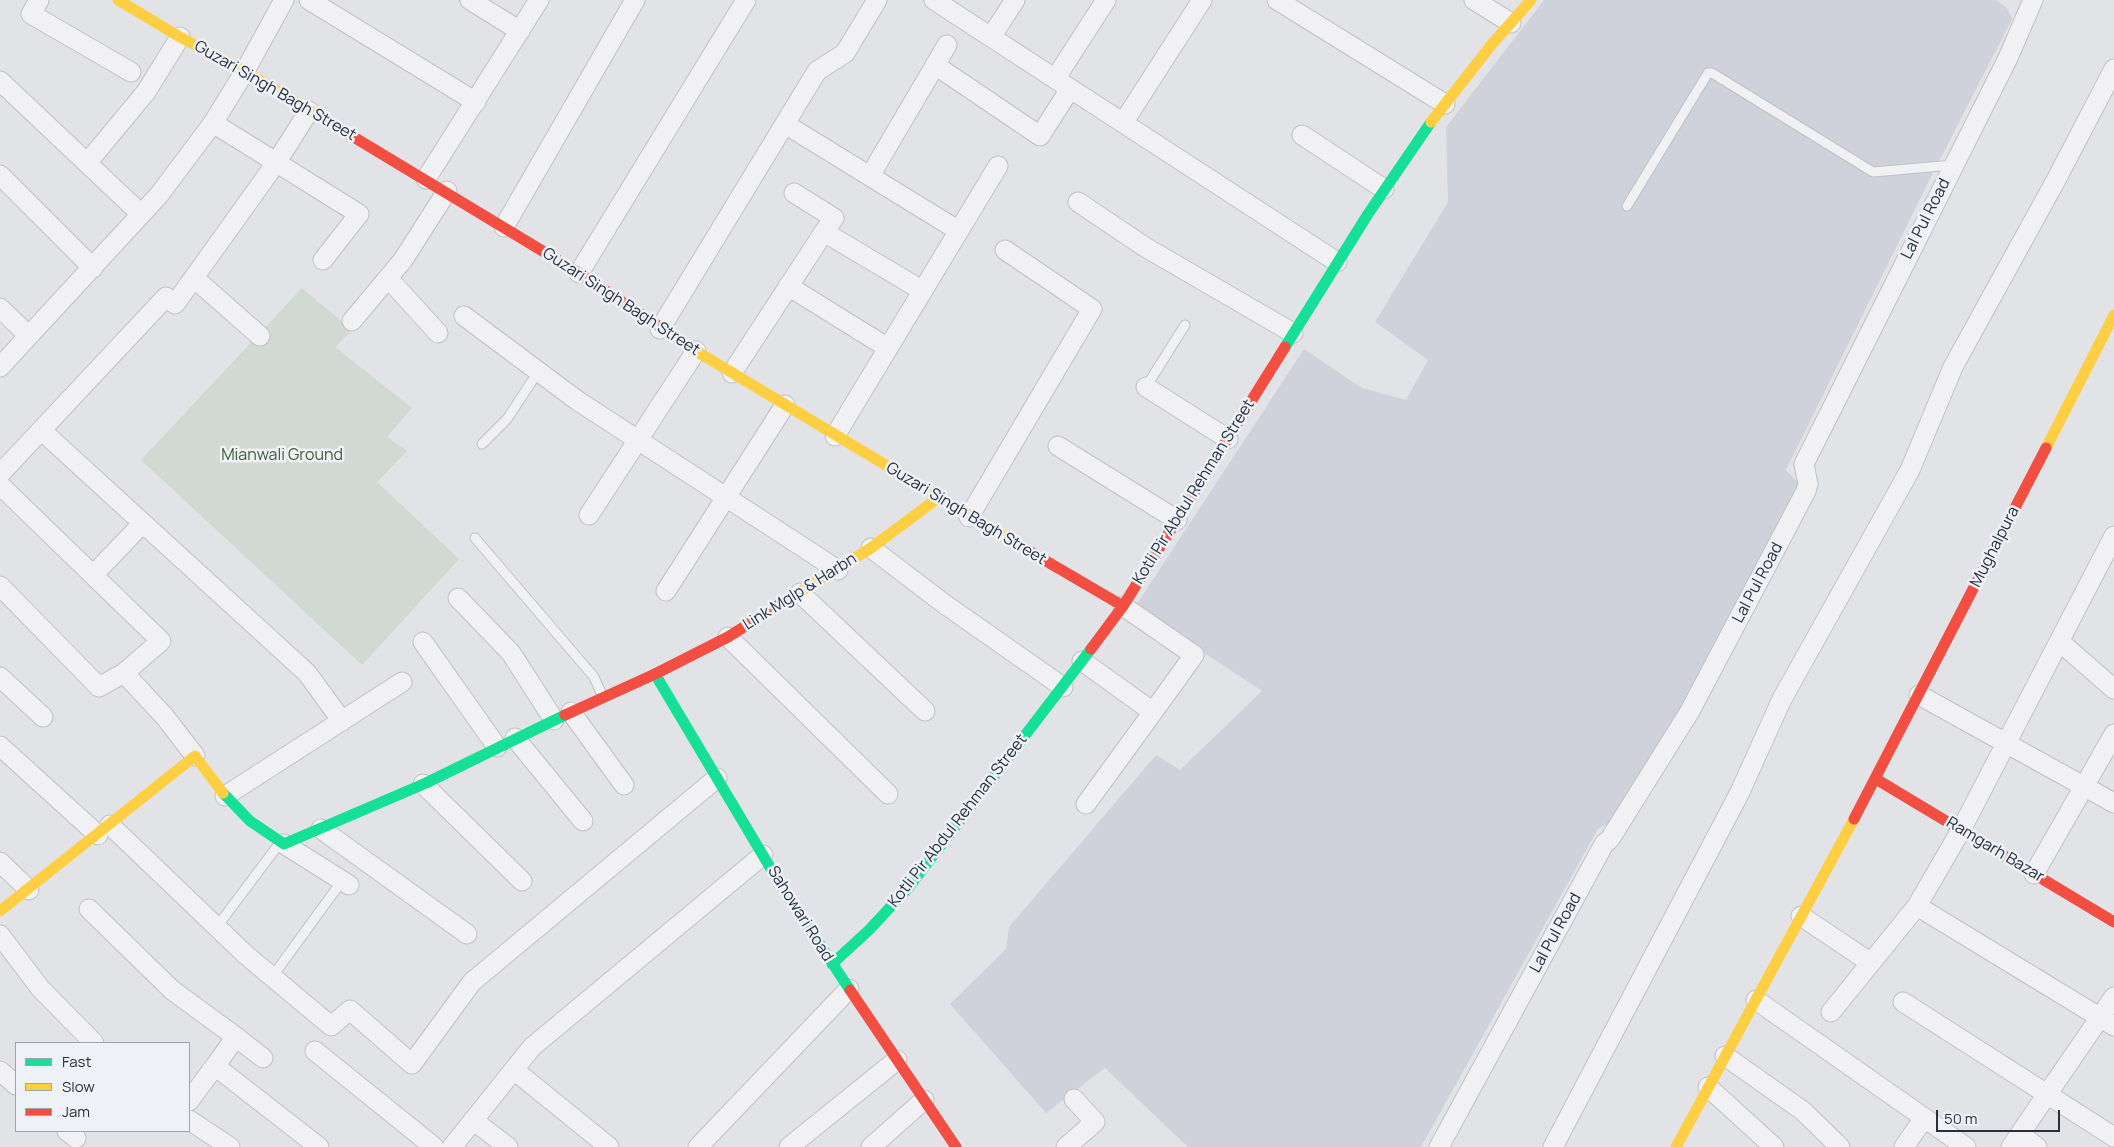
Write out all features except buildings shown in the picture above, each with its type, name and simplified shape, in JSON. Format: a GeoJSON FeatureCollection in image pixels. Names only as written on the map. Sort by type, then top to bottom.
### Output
{"type":"FeatureCollection","features":[{"type":"Feature","properties":{"kind":"street"},"geometry":{"type":"LineString","coordinates":[[39,0],[31,14],[131,72]]}},
{"type":"Feature","properties":{"kind":"street","name":"Guzari Singh Bagh Street"},"geometry":{"type":"LineString","coordinates":[[118,0],[180,37],[245,71],[426,179],[579,273],[660,329],[784,405],[1123,606]]}},
{"type":"Feature","properties":{"kind":"street"},"geometry":{"type":"LineString","coordinates":[[0,367],[159,195],[213,123],[245,71],[284,0]]}},
{"type":"Feature","properties":{"kind":"street"},"geometry":{"type":"LineString","coordinates":[[309,0],[476,102]]}},
{"type":"Feature","properties":{"kind":"street"},"geometry":{"type":"LineString","coordinates":[[470,0],[520,31]]}},
{"type":"Feature","properties":{"kind":"street"},"geometry":{"type":"LineString","coordinates":[[426,179],[476,102],[538,0]]}},
{"type":"Feature","properties":{"kind":"street"},"geometry":{"type":"LineString","coordinates":[[504,227],[635,0]]}},
{"type":"Feature","properties":{"kind":"street"},"geometry":{"type":"LineString","coordinates":[[579,273],[746,0]]}},
{"type":"Feature","properties":{"kind":"street"},"geometry":{"type":"LineString","coordinates":[[660,329],[817,71],[845,53],[877,0]]}},
{"type":"Feature","properties":{"kind":"street"},"geometry":{"type":"LineString","coordinates":[[934,0],[1337,262]]}},
{"type":"Feature","properties":{"kind":"street"},"geometry":{"type":"LineString","coordinates":[[991,37],[1015,0]]}},
{"type":"Feature","properties":{"kind":"street"},"geometry":{"type":"LineString","coordinates":[[935,65],[1040,136],[1062,84],[1106,0]]}},
{"type":"Feature","properties":{"kind":"street"},"geometry":{"type":"LineString","coordinates":[[1123,123],[1202,0]]}},
{"type":"Feature","properties":{"kind":"street"},"geometry":{"type":"LineString","coordinates":[[1277,0],[1445,104]]}},
{"type":"Feature","properties":{"kind":"street"},"geometry":{"type":"LineString","coordinates":[[1474,0],[1511,23]]}},
{"type":"Feature","properties":{"kind":"street","name":"Kotli Pir Abdul Rehman Street"},"geometry":{"type":"LineString","coordinates":[[832,964],[869,930],[909,887],[1123,606],[1384,189],[1445,104],[1531,0]]}},
{"type":"Feature","properties":{"kind":"street","name":"Lal Pul Road"},"geometry":{"type":"LineString","coordinates":[[1439,1147],[1604,844],[1610,839],[1690,711],[1806,491],[1808,484],[1804,464],[2008,58],[2033,0]]}},
{"type":"Feature","properties":{"kind":"street"},"geometry":{"type":"LineString","coordinates":[[87,163],[146,92],[180,37]]}},
{"type":"Feature","properties":{"kind":"street"},"geometry":{"type":"LineString","coordinates":[[870,176],[947,45]]}},
{"type":"Feature","properties":{"kind":"street"},"geometry":{"type":"LineString","coordinates":[[1553,1147],[1739,794],[1782,699],[1910,470],[1953,367],[2114,69]]}},
{"type":"Feature","properties":{"kind":"street"},"geometry":{"type":"LineString","coordinates":[[0,81],[141,214]]}},
{"type":"Feature","properties":{"kind":"street"},"geometry":{"type":"LineString","coordinates":[[0,474],[166,297],[175,304],[276,163],[310,111]]}},
{"type":"Feature","properties":{"kind":"street"},"geometry":{"type":"LineString","coordinates":[[213,123],[359,214],[324,260]]}},
{"type":"Feature","properties":{"kind":"street"},"geometry":{"type":"LineString","coordinates":[[785,124],[959,231]]}},
{"type":"Feature","properties":{"kind":"street"},"geometry":{"type":"LineString","coordinates":[[1302,135],[1384,189]]}},
{"type":"Feature","properties":{"kind":"street"},"geometry":{"type":"LineString","coordinates":[[835,436],[998,166]]}},
{"type":"Feature","properties":{"kind":"street"},"geometry":{"type":"LineString","coordinates":[[0,175],[93,268]]}},
{"type":"Feature","properties":{"kind":"street"},"geometry":{"type":"LineString","coordinates":[[352,321],[403,260],[447,192]]}},
{"type":"Feature","properties":{"kind":"street"},"geometry":{"type":"LineString","coordinates":[[732,372],[834,218],[794,193]]}},
{"type":"Feature","properties":{"kind":"street"},"geometry":{"type":"LineString","coordinates":[[1078,202],[1145,247],[1293,333]]}},
{"type":"Feature","properties":{"kind":"street"},"geometry":{"type":"LineString","coordinates":[[824,232],[922,291]]}},
{"type":"Feature","properties":{"kind":"street"},"geometry":{"type":"LineString","coordinates":[[970,517],[1092,309],[1005,250]]}},
{"type":"Feature","properties":{"kind":"street"},"geometry":{"type":"LineString","coordinates":[[194,278],[260,336]]}},
{"type":"Feature","properties":{"kind":"street"},"geometry":{"type":"LineString","coordinates":[[388,278],[438,333]]}},
{"type":"Feature","properties":{"kind":"street"},"geometry":{"type":"LineString","coordinates":[[788,286],[888,348]]}},
{"type":"Feature","properties":{"kind":"street"},"geometry":{"type":"LineString","coordinates":[[0,308],[28,336]]}},
{"type":"Feature","properties":{"kind":"street","name":"Mughalpura"},"geometry":{"type":"LineString","coordinates":[[1680,1145],[1725,1056],[1876,779],[2114,314]]}},
{"type":"Feature","properties":{"kind":"street"},"geometry":{"type":"LineString","coordinates":[[464,316],[578,401],[727,496],[838,570]]}},
{"type":"Feature","properties":{"kind":"street"},"geometry":{"type":"LineString","coordinates":[[588,515],[696,351]]}},
{"type":"Feature","properties":{"kind":"street"},"geometry":{"type":"LineString","coordinates":[[1146,387],[1228,439]]}},
{"type":"Feature","properties":{"kind":"street"},"geometry":{"type":"LineString","coordinates":[[666,591],[784,405]]}},
{"type":"Feature","properties":{"kind":"street"},"geometry":{"type":"LineString","coordinates":[[41,430],[307,673],[342,721]]}},
{"type":"Feature","properties":{"kind":"street"},"geometry":{"type":"LineString","coordinates":[[1058,446],[1177,520]]}},
{"type":"Feature","properties":{"kind":"street"},"geometry":{"type":"LineString","coordinates":[[0,485],[161,641],[124,673],[99,687],[0,586]]}},
{"type":"Feature","properties":{"kind":"street","name":"Link Mglp & Harbn"},"geometry":{"type":"LineString","coordinates":[[282,843],[321,829],[424,784],[515,738],[654,674],[728,637],[838,570],[938,498]]}},
{"type":"Feature","properties":{"kind":"street"},"geometry":{"type":"LineString","coordinates":[[93,575],[143,523]]}},
{"type":"Feature","properties":{"kind":"street"},"geometry":{"type":"LineString","coordinates":[[1831,1012],[1917,906],[1961,830],[2114,536]]}},
{"type":"Feature","properties":{"kind":"street"},"geometry":{"type":"LineString","coordinates":[[871,548],[943,603],[1063,687]]}},
{"type":"Feature","properties":{"kind":"street"},"geometry":{"type":"LineString","coordinates":[[800,594],[925,711]]}},
{"type":"Feature","properties":{"kind":"street"},"geometry":{"type":"LineString","coordinates":[[458,598],[511,653],[624,785]]}},
{"type":"Feature","properties":{"kind":"street"},"geometry":{"type":"LineString","coordinates":[[1086,804],[1194,655],[1123,606]]}},
{"type":"Feature","properties":{"kind":"street"},"geometry":{"type":"LineString","coordinates":[[728,637],[888,794]]}},
{"type":"Feature","properties":{"kind":"street"},"geometry":{"type":"LineString","coordinates":[[423,642],[497,747]]}},
{"type":"Feature","properties":{"kind":"street"},"geometry":{"type":"LineString","coordinates":[[2060,642],[2114,689]]}},
{"type":"Feature","properties":{"kind":"street"},"geometry":{"type":"LineString","coordinates":[[1082,661],[1153,712]]}},
{"type":"Feature","properties":{"kind":"street"},"geometry":{"type":"LineString","coordinates":[[124,673],[166,717],[225,796],[250,822],[345,883]]}},
{"type":"Feature","properties":{"kind":"street","name":"Sahowari Road"},"geometry":{"type":"LineString","coordinates":[[654,674],[763,855],[832,964],[956,1147]]}},
{"type":"Feature","properties":{"kind":"street"},"geometry":{"type":"LineString","coordinates":[[0,677],[43,717]]}},
{"type":"Feature","properties":{"kind":"street"},"geometry":{"type":"LineString","coordinates":[[225,796],[402,682]]}},
{"type":"Feature","properties":{"kind":"street"},"geometry":{"type":"LineString","coordinates":[[1919,695],[2085,786],[2114,804]]}},
{"type":"Feature","properties":{"kind":"street"},"geometry":{"type":"LineString","coordinates":[[2034,874],[2114,734]]}},
{"type":"Feature","properties":{"kind":"street"},"geometry":{"type":"LineString","coordinates":[[515,738],[583,821]]}},
{"type":"Feature","properties":{"kind":"street"},"geometry":{"type":"LineString","coordinates":[[0,746],[104,830],[272,978],[331,1026],[350,1010],[412,1064],[472,982],[717,778]]}},
{"type":"Feature","properties":{"kind":"street"},"geometry":{"type":"LineString","coordinates":[[0,911],[29,890],[195,756]]}},
{"type":"Feature","properties":{"kind":"street","name":"Ramgarh Bazar"},"geometry":{"type":"LineString","coordinates":[[1876,779],[2114,922]]}},
{"type":"Feature","properties":{"kind":"street"},"geometry":{"type":"LineString","coordinates":[[424,784],[522,881]]}},
{"type":"Feature","properties":{"kind":"street"},"geometry":{"type":"LineString","coordinates":[[321,829],[467,934]]}},
{"type":"Feature","properties":{"kind":"street"},"geometry":{"type":"LineString","coordinates":[[452,1147],[532,1046],[763,855]]}},
{"type":"Feature","properties":{"kind":"street"},"geometry":{"type":"LineString","coordinates":[[0,862],[29,890]]}},
{"type":"Feature","properties":{"kind":"street"},"geometry":{"type":"LineString","coordinates":[[1917,906],[2107,1022]]}},
{"type":"Feature","properties":{"kind":"street"},"geometry":{"type":"LineString","coordinates":[[89,910],[172,990],[263,1058]]}},
{"type":"Feature","properties":{"kind":"street"},"geometry":{"type":"LineString","coordinates":[[1801,916],[1871,963]]}},
{"type":"Feature","properties":{"kind":"street"},"geometry":{"type":"LineString","coordinates":[[0,935],[40,988],[93,1042]]}},
{"type":"Feature","properties":{"kind":"street"},"geometry":{"type":"LineString","coordinates":[[698,1147],[849,989]]}},
{"type":"Feature","properties":{"kind":"street"},"geometry":{"type":"LineString","coordinates":[[2037,1147],[2015,1140],[2047,1094],[2107,1022],[2114,997]]}},
{"type":"Feature","properties":{"kind":"street"},"geometry":{"type":"LineString","coordinates":[[1756,1000],[1966,1147]]}},
{"type":"Feature","properties":{"kind":"street"},"geometry":{"type":"LineString","coordinates":[[1903,1002],[2114,1137]]}},
{"type":"Feature","properties":{"kind":"street"},"geometry":{"type":"LineString","coordinates":[[190,1100],[236,1037]]}},
{"type":"Feature","properties":{"kind":"street"},"geometry":{"type":"LineString","coordinates":[[315,1051],[434,1147]]}},
{"type":"Feature","properties":{"kind":"street"},"geometry":{"type":"LineString","coordinates":[[1725,1056],[1803,1111],[1840,1147]]}},
{"type":"Feature","properties":{"kind":"street"},"geometry":{"type":"LineString","coordinates":[[789,1147],[897,1060]]}},
{"type":"Feature","properties":{"kind":"street"},"geometry":{"type":"LineString","coordinates":[[215,1066],[318,1147]]}},
{"type":"Feature","properties":{"kind":"street"},"geometry":{"type":"LineString","coordinates":[[514,1070],[609,1147]]}},
{"type":"Feature","properties":{"kind":"street"},"geometry":{"type":"LineString","coordinates":[[0,1071],[15,1084]]}},
{"type":"Feature","properties":{"kind":"street"},"geometry":{"type":"LineString","coordinates":[[1708,1088],[1774,1147]]}},
{"type":"Feature","properties":{"kind":"street"},"geometry":{"type":"LineString","coordinates":[[1066,1147],[1095,1122],[1074,1099]]}},
{"type":"Feature","properties":{"kind":"street"},"geometry":{"type":"LineString","coordinates":[[871,1147],[924,1100]]}},
{"type":"Feature","properties":{"kind":"street"},"geometry":{"type":"LineString","coordinates":[[1904,1147],[1924,1118]]}},
{"type":"Feature","properties":{"kind":"street"},"geometry":{"type":"LineString","coordinates":[[473,1120],[508,1147]]}},
{"type":"Feature","properties":{"kind":"street"},"geometry":{"type":"LineString","coordinates":[[190,1121],[230,1147]]}},
{"type":"Feature","properties":{"kind":"lane"},"geometry":{"type":"LineString","coordinates":[[1627,206],[1708,73],[1712,73],[1873,172],[1954,165]]}},
{"type":"Feature","properties":{"kind":"lane"},"geometry":{"type":"LineString","coordinates":[[1146,387],[1185,325]]}},
{"type":"Feature","properties":{"kind":"lane"},"geometry":{"type":"LineString","coordinates":[[482,444],[507,419],[538,372]]}},
{"type":"Feature","properties":{"kind":"lane"},"geometry":{"type":"LineString","coordinates":[[475,538],[594,677],[603,698]]}},
{"type":"Feature","properties":{"kind":"lane"},"geometry":{"type":"LineString","coordinates":[[216,928],[282,843]]}},
{"type":"Feature","properties":{"kind":"lane"},"geometry":{"type":"LineString","coordinates":[[272,978],[345,883]]}},
{"type":"Feature","properties":{"kind":"shaded area"},"geometry":{"type":"Polygon","coordinates":[[[1544,0],[1996,0],[2007,8],[2012,19],[1930,179],[1786,470],[1801,486],[1713,655],[1619,818],[1598,829],[1421,1147],[1188,1147],[1105,1068],[1046,1113],[950,1004],[1006,949],[1009,927],[1156,755],[1180,770],[1262,691],[1135,607],[1304,349],[1362,388],[1406,400],[1428,360],[1375,322],[1448,202],[1446,127],[1544,0]]]}},
{"type":"Feature","properties":{"kind":"green space","name":"Mianwali Ground"},"geometry":{"type":"Polygon","coordinates":[[[302,288],[352,330],[335,347],[412,408],[387,437],[407,451],[377,482],[459,559],[362,665],[141,460],[302,288]]]}},
{"type":"Feature","properties":{"kind":"traffic: fast"},"geometry":{"type":"LineString","coordinates":[[1285,347],[1368,214],[1431,122]]}},
{"type":"Feature","properties":{"kind":"traffic: fast"},"geometry":{"type":"LineString","coordinates":[[832,964],[869,930],[909,887],[1091,649]]}},
{"type":"Feature","properties":{"kind":"traffic: fast"},"geometry":{"type":"LineString","coordinates":[[655,674],[780,884],[850,990]]}},
{"type":"Feature","properties":{"kind":"traffic: fast"},"geometry":{"type":"LineString","coordinates":[[223,793],[250,821],[284,844],[426,783],[565,715]]}},
{"type":"Feature","properties":{"kind":"traffic: slow"},"geometry":{"type":"LineString","coordinates":[[118,0],[180,37],[245,71],[347,133]]}},
{"type":"Feature","properties":{"kind":"traffic: slow"},"geometry":{"type":"LineString","coordinates":[[1431,122],[1492,44],[1531,0]]}},
{"type":"Feature","properties":{"kind":"traffic: slow"},"geometry":{"type":"LineString","coordinates":[[2046,448],[2114,315]]}},
{"type":"Feature","properties":{"kind":"traffic: slow"},"geometry":{"type":"LineString","coordinates":[[660,327],[696,351],[1017,544]]}},
{"type":"Feature","properties":{"kind":"traffic: slow"},"geometry":{"type":"LineString","coordinates":[[798,593],[871,548],[938,498]]}},
{"type":"Feature","properties":{"kind":"traffic: slow"},"geometry":{"type":"LineString","coordinates":[[0,911],[195,756],[223,793]]}},
{"type":"Feature","properties":{"kind":"traffic: slow"},"geometry":{"type":"LineString","coordinates":[[1676,1147],[1854,819]]}},
{"type":"Feature","properties":{"kind":"traffic: jam"},"geometry":{"type":"LineString","coordinates":[[347,133],[579,273],[660,327]]}},
{"type":"Feature","properties":{"kind":"traffic: jam"},"geometry":{"type":"LineString","coordinates":[[1091,649],[1123,606],[1285,347]]}},
{"type":"Feature","properties":{"kind":"traffic: jam"},"geometry":{"type":"LineString","coordinates":[[1854,819],[2046,448]]}},
{"type":"Feature","properties":{"kind":"traffic: jam"},"geometry":{"type":"LineString","coordinates":[[1017,544],[1123,606]]}},
{"type":"Feature","properties":{"kind":"traffic: jam"},"geometry":{"type":"LineString","coordinates":[[565,715],[655,674],[728,637],[798,593]]}},
{"type":"Feature","properties":{"kind":"traffic: jam"},"geometry":{"type":"LineString","coordinates":[[1876,779],[2114,922]]}},
{"type":"Feature","properties":{"kind":"traffic: jam"},"geometry":{"type":"LineString","coordinates":[[850,990],[956,1147]]}}]}
